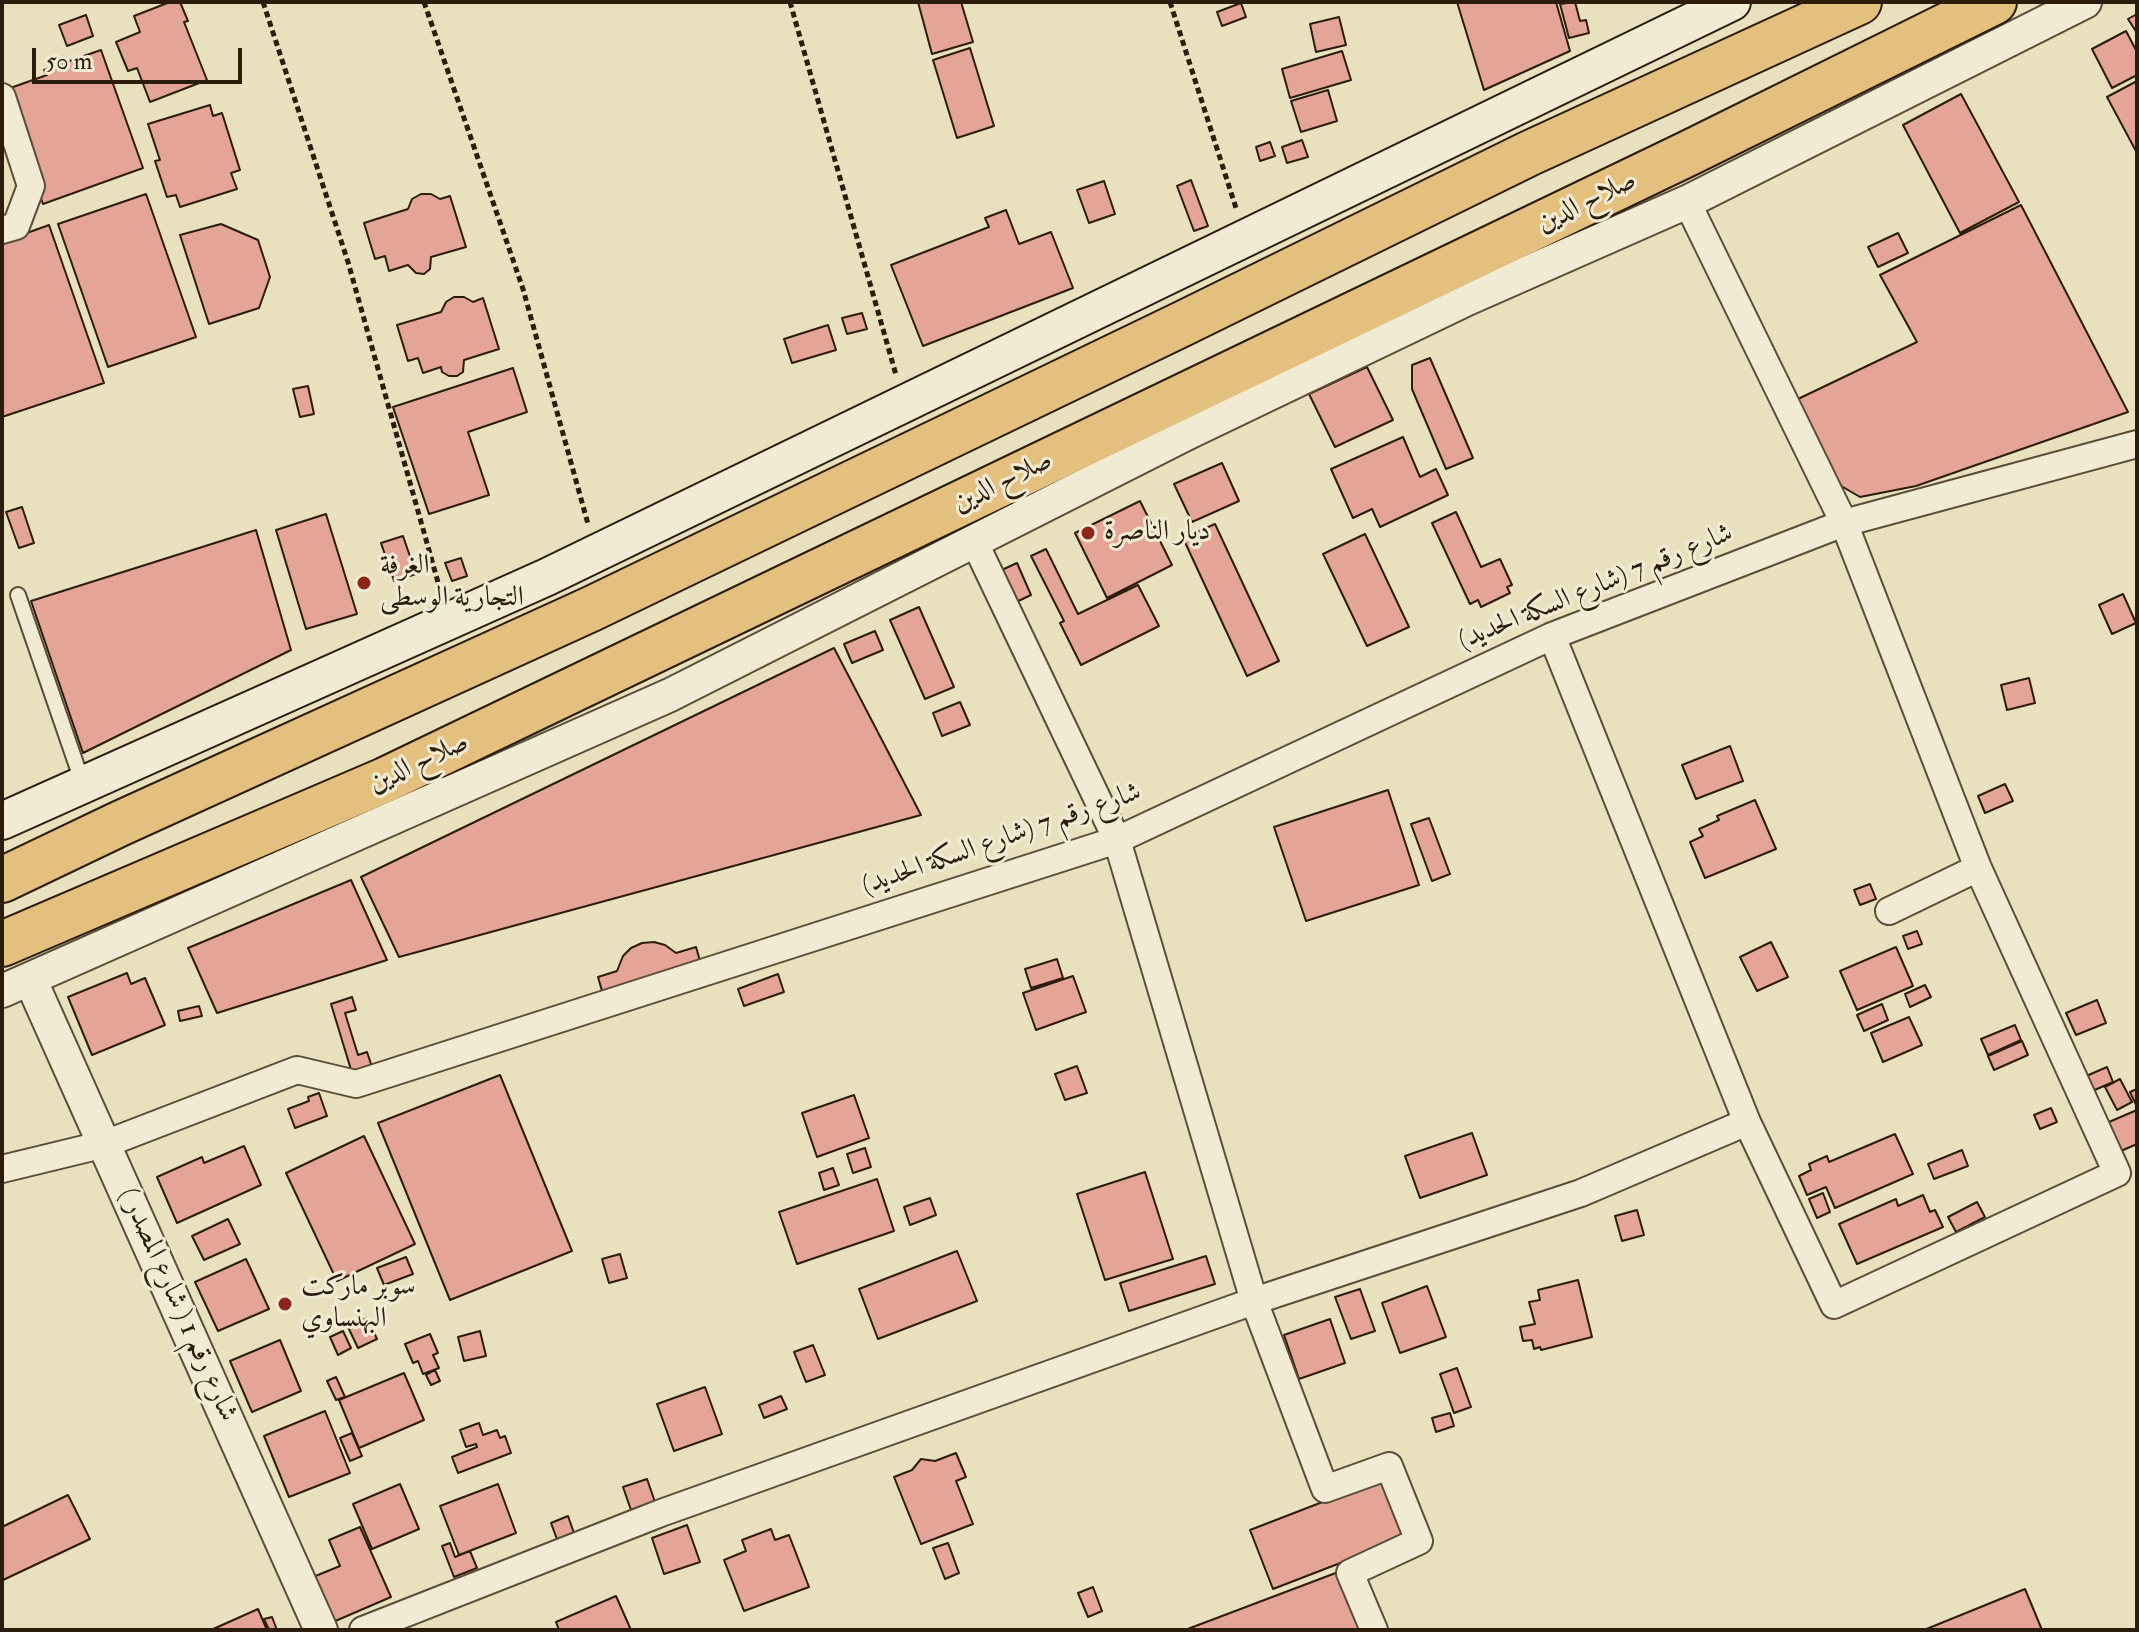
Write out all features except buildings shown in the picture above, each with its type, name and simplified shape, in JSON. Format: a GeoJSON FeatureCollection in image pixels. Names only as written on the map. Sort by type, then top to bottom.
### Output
{"type":"FeatureCollection","features":[{"type":"Feature","properties":{"kind":"highway"},"geometry":{"type":"LineString","coordinates":[[2,880],[591,609],[1530,153],[1859,2]]}},
{"type":"Feature","properties":{"kind":"highway","name":"صلاح الدين"},"geometry":{"type":"LineString","coordinates":[[2,944],[290,843],[385,780],[1689,153],[1994,2]]}},
{"type":"Feature","properties":{"kind":"highway"},"geometry":{"type":"LineString","coordinates":[[1170,330],[1174,365],[1198,390]]}},
{"type":"Feature","properties":{"kind":"main road"},"geometry":{"type":"LineString","coordinates":[[2,821],[449,621],[595,552],[1732,2]]}},
{"type":"Feature","properties":{"kind":"street"},"geometry":{"type":"LineString","coordinates":[[16,986],[290,843],[670,695],[1188,433],[1467,299],[1687,202],[2085,2]]}},
{"type":"Feature","properties":{"kind":"street"},"geometry":{"type":"LineString","coordinates":[[2,97],[31,186],[16,226],[2,230]]}},
{"type":"Feature","properties":{"kind":"street"},"geometry":{"type":"LineString","coordinates":[[1552,636],[1747,1122],[1834,1305],[2117,1173],[1978,868],[1844,523],[1687,202]]}},
{"type":"Feature","properties":{"kind":"street","name":"شارع رقم 7 (شارع السكة الحديد)"},"geometry":{"type":"LineString","coordinates":[[2,1169],[105,1144],[297,1070],[356,1084],[1117,840],[1552,636],[1844,523],[2137,444]]}},
{"type":"Feature","properties":{"kind":"street"},"geometry":{"type":"LineString","coordinates":[[974,541],[1117,840],[1254,1301],[1325,1489],[1389,1466],[1419,1541],[1350,1573],[1374,1630]]}},
{"type":"Feature","properties":{"kind":"street"},"geometry":{"type":"LineString","coordinates":[[1889,911],[1978,868]]}},
{"type":"Feature","properties":{"kind":"street","name":"شارع رقم 1 ( شارع المصدر )"},"geometry":{"type":"LineString","coordinates":[[16,986],[105,1144],[321,1630]]}},
{"type":"Feature","properties":{"kind":"street"},"geometry":{"type":"LineString","coordinates":[[363,1630],[661,1513],[1254,1301],[1581,1193],[1747,1122]]}},
{"type":"Feature","properties":{"kind":"lane"},"geometry":{"type":"LineString","coordinates":[[18,595],[83,784]]}},
{"type":"Feature","properties":{"kind":"path"},"geometry":{"type":"LineString","coordinates":[[263,2],[348,262],[449,621]]}},
{"type":"Feature","properties":{"kind":"path"},"geometry":{"type":"LineString","coordinates":[[424,2],[523,289],[595,552]]}},
{"type":"Feature","properties":{"kind":"path"},"geometry":{"type":"LineString","coordinates":[[790,2],[904,403]]}},
{"type":"Feature","properties":{"kind":"path"},"geometry":{"type":"LineString","coordinates":[[1170,2],[1245,236]]}},
{"type":"Feature","properties":{"kind":"place","name":"ديار الناصرة"},"geometry":{"type":"Point","coordinates":[1088,533]}},
{"type":"Feature","properties":{"kind":"place","name":"الغرفة التجارية الوسطى"},"geometry":{"type":"Point","coordinates":[364,583]}},
{"type":"Feature","properties":{"kind":"place","name":"سوبر ماركت البهنساوي"},"geometry":{"type":"Point","coordinates":[285,1304]}}]}
